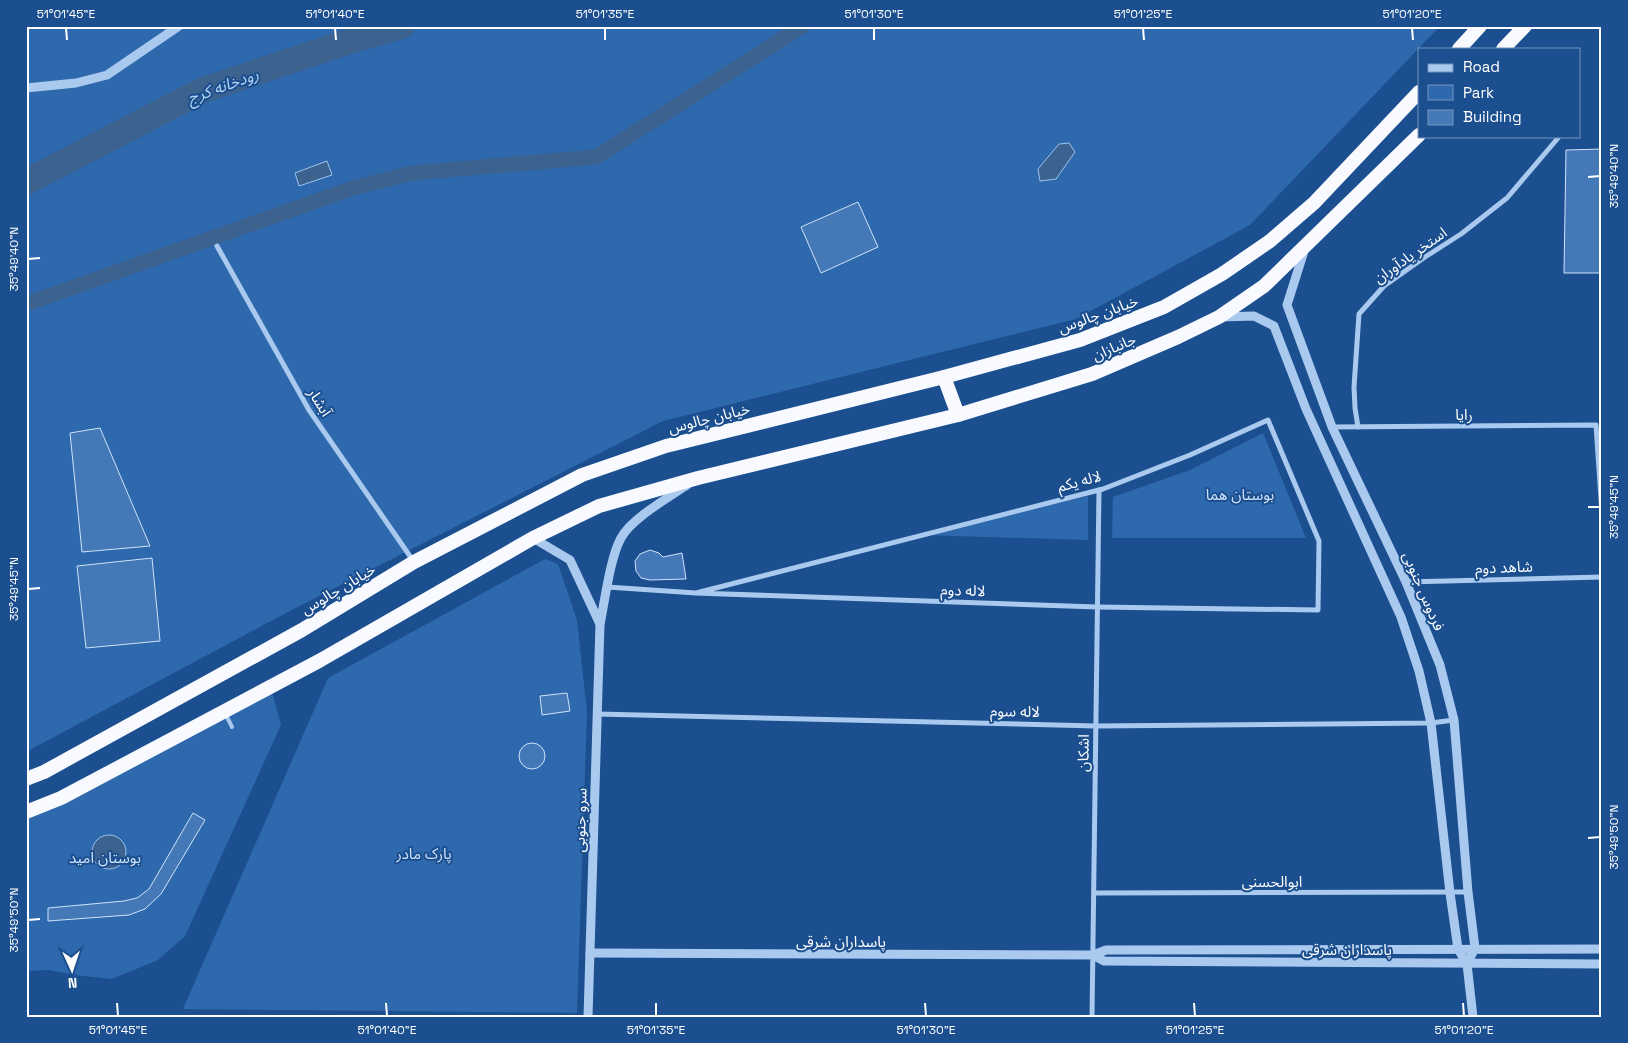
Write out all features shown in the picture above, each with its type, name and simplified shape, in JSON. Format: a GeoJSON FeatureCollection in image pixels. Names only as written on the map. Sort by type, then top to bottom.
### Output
{"type":"FeatureCollection","features":[{"type":"Feature","properties":{"kind":"highway"},"geometry":{"type":"LineString","coordinates":[[1460,48],[1480,26]]}},
{"type":"Feature","properties":{"kind":"highway"},"geometry":{"type":"LineString","coordinates":[[1504,48],[1525,27]]}},
{"type":"Feature","properties":{"kind":"highway","name":"خیابان چالوس"},"geometry":{"type":"LineString","coordinates":[[26,779],[44,772],[302,630],[414,562],[582,475],[666,446],[944,377],[1080,340],[1164,307],[1222,274],[1270,241],[1314,203],[1418,93]]}},
{"type":"Feature","properties":{"kind":"highway","name":"جانبازان"},"geometry":{"type":"LineString","coordinates":[[698,478],[958,415],[1092,374],[1178,337],[1219,317],[1264,286],[1418,136]]}},
{"type":"Feature","properties":{"kind":"highway"},"geometry":{"type":"LineString","coordinates":[[944,377],[958,415]]}},
{"type":"Feature","properties":{"kind":"highway"},"geometry":{"type":"LineString","coordinates":[[26,812],[61,798],[319,661],[533,538],[599,506],[698,478]]}},
{"type":"Feature","properties":{"kind":"street"},"geometry":{"type":"LineString","coordinates":[[26,88],[76,83],[107,74],[179,26]]}},
{"type":"Feature","properties":{"kind":"street","name":"استخر یادآوران"},"geometry":{"type":"LineString","coordinates":[[1358,427],[1354,387],[1359,314],[1384,286],[1462,234],[1507,198],[1558,138]]}},
{"type":"Feature","properties":{"kind":"street","name":"آبشار"},"geometry":{"type":"LineString","coordinates":[[217,246],[309,410],[414,562]]}},
{"type":"Feature","properties":{"kind":"street","name":"فردوس جنوبی"},"geometry":{"type":"LineString","coordinates":[[1305,247],[1287,305],[1332,427],[1406,582],[1440,665],[1454,720],[1468,892],[1475,948]]}},
{"type":"Feature","properties":{"kind":"street","name":"فردوس جنوبی"},"geometry":{"type":"LineString","coordinates":[[1219,317],[1254,316],[1274,326],[1306,409],[1401,617],[1419,671],[1431,723],[1450,893],[1458,949],[1467,964],[1473,1017]]}},
{"type":"Feature","properties":{"kind":"street","name":"لاله یکم"},"geometry":{"type":"LineString","coordinates":[[696,593],[1099,490],[1190,455],[1268,420],[1319,541],[1318,610]]}},
{"type":"Feature","properties":{"kind":"street","name":"رایا"},"geometry":{"type":"LineString","coordinates":[[1332,427],[1596,425],[1602,514]]}},
{"type":"Feature","properties":{"kind":"street","name":"سرو جنوبی"},"geometry":{"type":"LineString","coordinates":[[588,1017],[600,624],[607,587],[621,537],[642,515],[698,478]]}},
{"type":"Feature","properties":{"kind":"street","name":"اشکان"},"geometry":{"type":"LineString","coordinates":[[1092,1017],[1099,490]]}},
{"type":"Feature","properties":{"kind":"street"},"geometry":{"type":"LineString","coordinates":[[533,538],[570,560],[600,624]]}},
{"type":"Feature","properties":{"kind":"street","name":"شاهد دوم"},"geometry":{"type":"LineString","coordinates":[[1406,582],[1602,577]]}},
{"type":"Feature","properties":{"kind":"street","name":"لاله دوم"},"geometry":{"type":"LineString","coordinates":[[607,587],[696,593],[1097,607],[1318,610]]}},
{"type":"Feature","properties":{"kind":"street","name":"لاله سوم"},"geometry":{"type":"LineString","coordinates":[[598,714],[1096,726],[1431,723],[1454,720]]}},
{"type":"Feature","properties":{"kind":"street","name":"ابوالحسنی"},"geometry":{"type":"LineString","coordinates":[[1094,893],[1468,892]]}},
{"type":"Feature","properties":{"kind":"street"},"geometry":{"type":"LineString","coordinates":[[1467,964],[1475,948]]}},
{"type":"Feature","properties":{"kind":"street","name":"پاسداران شرقی"},"geometry":{"type":"LineString","coordinates":[[590,953],[1093,955],[1106,950],[1602,948]]}},
{"type":"Feature","properties":{"kind":"street","name":"پاسداران شرقی"},"geometry":{"type":"LineString","coordinates":[[1093,955],[1104,961],[1602,964]]}},
{"type":"Feature","properties":{"kind":"lane"},"geometry":{"type":"LineString","coordinates":[[224,711],[232,727]]}},
{"type":"Feature","properties":{"kind":"green space"},"geometry":{"type":"Polygon","coordinates":[[[26,26],[1440,26],[1250,225],[1076,319],[663,421],[286,613],[26,752],[26,26]]]}},
{"type":"Feature","properties":{"kind":"green space","name":"بوستان هما"},"geometry":{"type":"Polygon","coordinates":[[[1263,433],[1306,538],[1112,538],[1113,497],[1190,470],[1263,433]]]}},
{"type":"Feature","properties":{"kind":"green space"},"geometry":{"type":"Polygon","coordinates":[[[1088,496],[1088,540],[923,535],[1088,496]]]}},
{"type":"Feature","properties":{"kind":"green space","name":"پارک مادر"},"geometry":{"type":"Polygon","coordinates":[[[545,559],[558,564],[577,620],[587,712],[577,1013],[183,1009],[328,678],[545,559]]]}},
{"type":"Feature","properties":{"kind":"green space","name":"بوستان امید"},"geometry":{"type":"Polygon","coordinates":[[[268,688],[273,695],[281,725],[185,936],[158,960],[112,979],[49,970],[26,971],[26,812],[268,688]]]}},
{"type":"Feature","properties":{"kind":"shaded area"},"geometry":{"type":"Polygon","coordinates":[[[1069,143],[1075,152],[1056,179],[1040,181],[1038,169],[1059,144],[1069,143]]]}},
{"type":"Feature","properties":{"kind":"shaded area"},"geometry":{"type":"Polygon","coordinates":[[[327,161],[332,175],[299,186],[295,173],[327,161]]]}},
{"type":"Feature","properties":{"kind":"shaded area"},"geometry":{"type":"Polygon","coordinates":[[[109,835],[121,840],[126,852],[121,864],[109,869],[97,864],[92,852],[97,840],[109,835]]]}},
{"type":"Feature","properties":{"kind":"building"},"geometry":{"type":"Polygon","coordinates":[[[1602,149],[1602,273],[1564,273],[1566,150],[1602,149]]]}},
{"type":"Feature","properties":{"kind":"building"},"geometry":{"type":"Polygon","coordinates":[[[858,202],[878,247],[821,273],[801,227],[858,202]]]}},
{"type":"Feature","properties":{"kind":"building"},"geometry":{"type":"Polygon","coordinates":[[[100,428],[150,546],[82,552],[70,433],[100,428]]]}},
{"type":"Feature","properties":{"kind":"building"},"geometry":{"type":"Polygon","coordinates":[[[650,550],[659,553],[663,557],[682,553],[686,579],[650,580],[641,578],[636,571],[635,561],[640,554],[650,550]]]}},
{"type":"Feature","properties":{"kind":"building"},"geometry":{"type":"Polygon","coordinates":[[[152,558],[160,641],[86,648],[77,566],[152,558]]]}},
{"type":"Feature","properties":{"kind":"building"},"geometry":{"type":"Polygon","coordinates":[[[567,693],[570,711],[542,715],[540,696],[567,693]]]}},
{"type":"Feature","properties":{"kind":"building"},"geometry":{"type":"Polygon","coordinates":[[[532,743],[541,747],[545,756],[541,765],[532,769],[523,765],[519,756],[523,747],[532,743]]]}},
{"type":"Feature","properties":{"kind":"building"},"geometry":{"type":"Polygon","coordinates":[[[193,813],[205,820],[161,894],[145,909],[129,915],[48,921],[48,908],[124,901],[137,898],[149,889],[193,813]]]}},
{"type":"Feature","properties":{"kind":"waterway","name":"رودخانه کرج"},"geometry":{"type":"LineString","coordinates":[[26,182],[203,90],[350,41],[402,26]]}},
{"type":"Feature","properties":{"kind":"waterway"},"geometry":{"type":"LineString","coordinates":[[26,304],[353,188],[412,173],[596,157],[803,26]]}}]}
